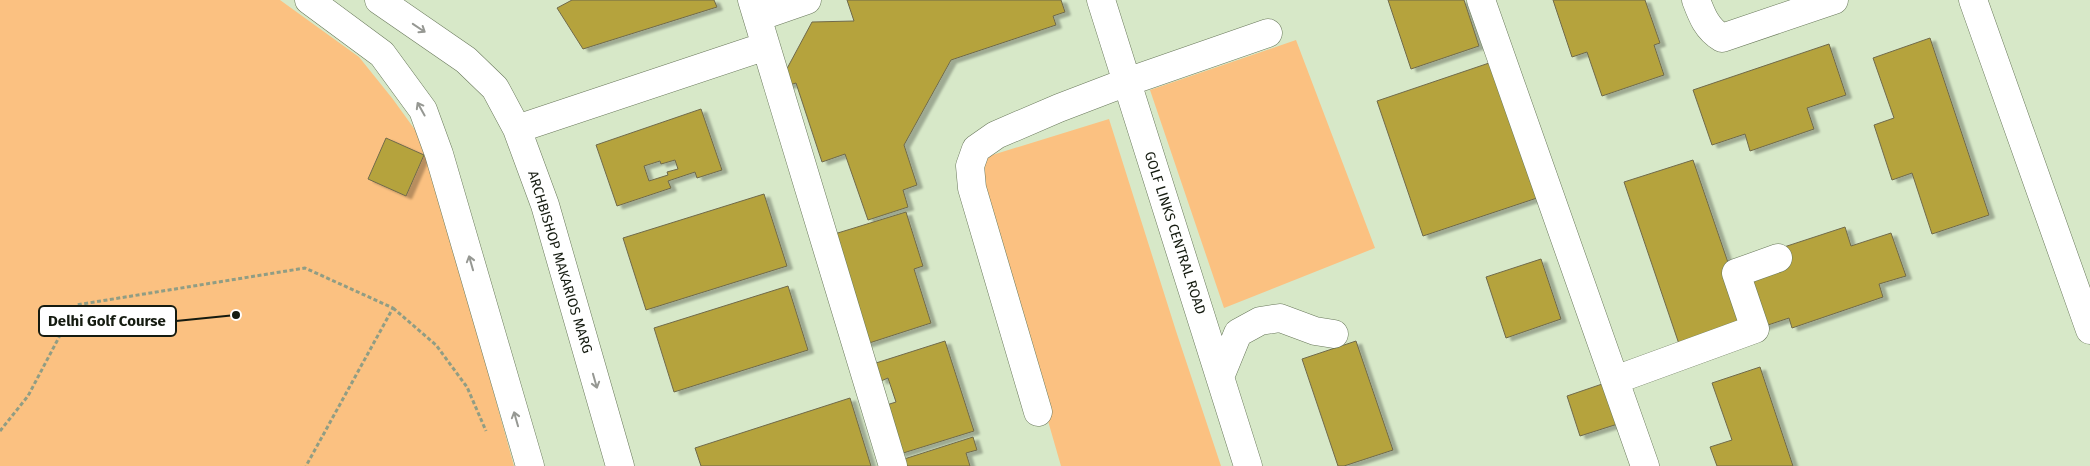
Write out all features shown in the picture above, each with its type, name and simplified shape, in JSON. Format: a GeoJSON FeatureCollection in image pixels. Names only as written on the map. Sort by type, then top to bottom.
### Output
{"type":"FeatureCollection","features":[{"type":"Feature","properties":{"kind":"street"},"geometry":{"type":"LineString","coordinates":[[309,0],[382,54],[423,110],[439,154],[530,466]]}},
{"type":"Feature","properties":{"kind":"street","name":"ARCHBISHOP MAKARIOS MARG"},"geometry":{"type":"LineString","coordinates":[[380,0],[472,65],[496,88],[517,129],[545,205],[620,466]]}},
{"type":"Feature","properties":{"kind":"street"},"geometry":{"type":"LineString","coordinates":[[807,0],[755,8],[893,466]]}},
{"type":"Feature","properties":{"kind":"street","name":"GOLF LINKS CENTRAL ROAD"},"geometry":{"type":"LineString","coordinates":[[1101,0],[1248,466]]}},
{"type":"Feature","properties":{"kind":"street"},"geometry":{"type":"LineString","coordinates":[[1481,0],[1645,466]]}},
{"type":"Feature","properties":{"kind":"street"},"geometry":{"type":"LineString","coordinates":[[1696,0],[1705,22],[1712,32],[1722,38],[1834,0]]}},
{"type":"Feature","properties":{"kind":"street"},"geometry":{"type":"LineString","coordinates":[[1974,0],[2090,330]]}},
{"type":"Feature","properties":{"kind":"street"},"geometry":{"type":"LineString","coordinates":[[1038,412],[972,188],[970,166],[976,149],[996,135],[1127,82],[1268,33]]}},
{"type":"Feature","properties":{"kind":"street"},"geometry":{"type":"LineString","coordinates":[[517,129],[766,46]]}},
{"type":"Feature","properties":{"kind":"street"},"geometry":{"type":"LineString","coordinates":[[1615,380],[1755,329],[1736,273],[1778,258]]}},
{"type":"Feature","properties":{"kind":"street"},"geometry":{"type":"LineString","coordinates":[[1220,377],[1238,333],[1260,321],[1280,318],[1315,331],[1334,334]]}},
{"type":"Feature","properties":{"kind":"path"},"geometry":{"type":"LineString","coordinates":[[0,431],[28,396],[76,305],[305,268],[392,308],[436,346],[467,387],[490,440]]}},
{"type":"Feature","properties":{"kind":"path"},"geometry":{"type":"LineString","coordinates":[[306,466],[392,308]]}},
{"type":"Feature","properties":{"kind":"shaded area"},"geometry":{"type":"Polygon","coordinates":[[[0,0],[280,0],[359,57],[421,138],[431,165],[514,466],[0,466],[0,0]]]}},
{"type":"Feature","properties":{"kind":"shaded area"},"geometry":{"type":"Polygon","coordinates":[[[1296,40],[1375,248],[1224,308],[1150,90],[1296,40]]]}},
{"type":"Feature","properties":{"kind":"shaded area"},"geometry":{"type":"Polygon","coordinates":[[[1109,119],[1221,466],[1061,466],[973,161],[1109,119]]]}},
{"type":"Feature","properties":{"kind":"building"},"geometry":{"type":"Polygon","coordinates":[[[572,0],[714,0],[717,7],[583,49],[557,8],[572,0]]]}},
{"type":"Feature","properties":{"kind":"building"},"geometry":{"type":"Polygon","coordinates":[[[847,0],[1061,0],[1065,12],[1053,16],[1056,25],[951,60],[904,145],[917,185],[903,190],[908,207],[868,220],[845,154],[822,162],[796,83],[786,86],[783,76],[812,22],[854,21],[847,0]]]}},
{"type":"Feature","properties":{"kind":"building"},"geometry":{"type":"Polygon","coordinates":[[[1388,0],[1464,0],[1479,46],[1411,69],[1388,0]]]}},
{"type":"Feature","properties":{"kind":"building"},"geometry":{"type":"Polygon","coordinates":[[[1553,0],[1645,0],[1660,43],[1654,45],[1664,75],[1602,96],[1587,52],[1572,57],[1553,0]]]}},
{"type":"Feature","properties":{"kind":"building"},"geometry":{"type":"Polygon","coordinates":[[[1930,38],[1989,215],[1932,234],[1912,173],[1892,180],[1874,125],[1894,118],[1873,58],[1930,38]]]}},
{"type":"Feature","properties":{"kind":"building"},"geometry":{"type":"Polygon","coordinates":[[[1829,44],[1846,95],[1807,108],[1814,129],[1750,151],[1745,134],[1712,145],[1693,90],[1829,44]]]}},
{"type":"Feature","properties":{"kind":"building"},"geometry":{"type":"Polygon","coordinates":[[[1495,61],[1540,197],[1423,236],[1377,101],[1495,61]]]}},
{"type":"Feature","properties":{"kind":"building"},"geometry":{"type":"Polygon","coordinates":[[[701,109],[722,170],[697,178],[695,172],[668,181],[671,188],[617,206],[596,145],[701,109]],[[675,160],[661,164],[660,161],[644,166],[649,181],[668,175],[667,172],[678,169],[675,160]]]}},
{"type":"Feature","properties":{"kind":"building"},"geometry":{"type":"Polygon","coordinates":[[[386,138],[424,155],[406,196],[368,179],[386,138]]]}},
{"type":"Feature","properties":{"kind":"building"},"geometry":{"type":"Polygon","coordinates":[[[1693,160],[1749,324],[1680,347],[1624,182],[1693,160]]]}},
{"type":"Feature","properties":{"kind":"building"},"geometry":{"type":"Polygon","coordinates":[[[764,194],[787,266],[646,310],[623,238],[764,194]]]}},
{"type":"Feature","properties":{"kind":"building"},"geometry":{"type":"Polygon","coordinates":[[[906,212],[923,266],[914,269],[931,323],[863,345],[828,236],[906,212]]]}},
{"type":"Feature","properties":{"kind":"building"},"geometry":{"type":"Polygon","coordinates":[[[1845,227],[1851,246],[1891,233],[1906,276],[1879,284],[1883,297],[1792,328],[1789,318],[1759,328],[1744,282],[1788,268],[1781,248],[1845,227]]]}},
{"type":"Feature","properties":{"kind":"building"},"geometry":{"type":"Polygon","coordinates":[[[1541,259],[1561,319],[1506,338],[1486,277],[1541,259]]]}},
{"type":"Feature","properties":{"kind":"building"},"geometry":{"type":"Polygon","coordinates":[[[788,286],[808,350],[674,392],[654,328],[788,286]]]}},
{"type":"Feature","properties":{"kind":"building"},"geometry":{"type":"Polygon","coordinates":[[[945,341],[974,431],[900,454],[880,407],[896,402],[888,378],[881,381],[876,363],[945,341]]]}},
{"type":"Feature","properties":{"kind":"building"},"geometry":{"type":"Polygon","coordinates":[[[1356,341],[1393,450],[1344,466],[1338,466],[1302,359],[1356,341]]]}},
{"type":"Feature","properties":{"kind":"building"},"geometry":{"type":"Polygon","coordinates":[[[1760,367],[1793,466],[1717,466],[1710,447],[1732,440],[1712,383],[1760,367]]]}},
{"type":"Feature","properties":{"kind":"building"},"geometry":{"type":"Polygon","coordinates":[[[1611,381],[1624,422],[1580,436],[1567,396],[1611,381]]]}},
{"type":"Feature","properties":{"kind":"building"},"geometry":{"type":"Polygon","coordinates":[[[850,398],[871,466],[701,466],[695,448],[850,398]]]}},
{"type":"Feature","properties":{"kind":"building"},"geometry":{"type":"Polygon","coordinates":[[[973,437],[977,450],[966,453],[970,466],[900,466],[898,461],[973,437]]]}},
{"type":"Feature","properties":{"kind":"place","name":"Delhi Golf Course"},"geometry":{"type":"Point","coordinates":[236,315]}}]}
